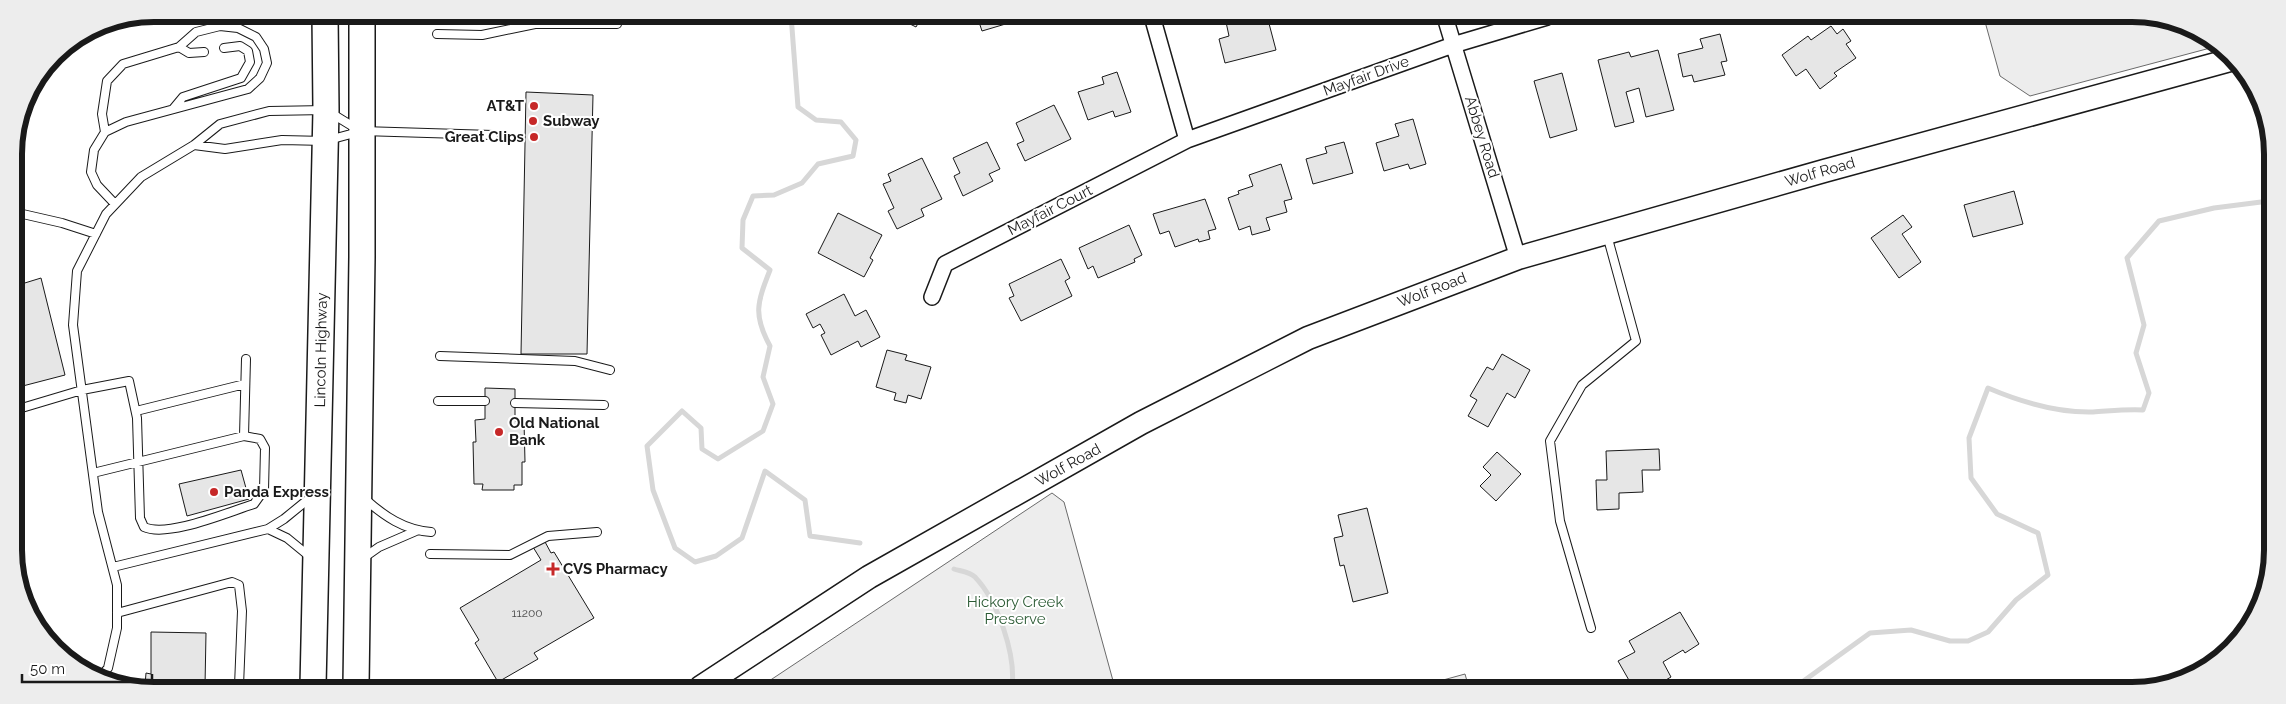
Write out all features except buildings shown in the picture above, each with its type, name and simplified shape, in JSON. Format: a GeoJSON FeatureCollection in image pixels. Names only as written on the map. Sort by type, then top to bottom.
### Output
{"type":"FeatureCollection","features":[{"type":"Feature","properties":{"kind":"main road","name":"Lincoln Highway"},"geometry":{"type":"LineString","coordinates":[[313,682],[326,110],[325,23]]}},
{"type":"Feature","properties":{"kind":"main road"},"geometry":{"type":"LineString","coordinates":[[356,682],[360,494],[362,23]]}},
{"type":"Feature","properties":{"kind":"main road","name":"Wolf Road"},"geometry":{"type":"LineString","coordinates":[[709,682],[869,577],[1141,423],[1308,338],[1518,258],[2225,61]]}},
{"type":"Feature","properties":{"kind":"street"},"geometry":{"type":"LineString","coordinates":[[1154,22],[1187,140]]}},
{"type":"Feature","properties":{"kind":"street","name":"Abbey Road"},"geometry":{"type":"LineString","coordinates":[[1447,22],[1518,258]]}},
{"type":"Feature","properties":{"kind":"street","name":"Mayfair Drive"},"geometry":{"type":"LineString","coordinates":[[1187,140],[1453,45],[1529,22]]}},
{"type":"Feature","properties":{"kind":"street","name":"Mayfair Court"},"geometry":{"type":"LineString","coordinates":[[932,296],[945,264],[1187,140]]}},
{"type":"Feature","properties":{"kind":"lane"},"geometry":{"type":"LineString","coordinates":[[438,34],[482,35],[535,24],[617,24]]}},
{"type":"Feature","properties":{"kind":"lane"},"geometry":{"type":"LineString","coordinates":[[105,132],[102,114],[107,81],[123,64],[179,47],[196,32],[220,26],[238,28],[256,37],[264,49],[267,63],[260,78],[248,89],[126,122],[105,132],[94,150],[91,172],[97,185],[115,204]]}},
{"type":"Feature","properties":{"kind":"lane"},"geometry":{"type":"LineString","coordinates":[[171,110],[183,98],[241,78],[250,62],[248,51],[240,46],[224,48]]}},
{"type":"Feature","properties":{"kind":"lane"},"geometry":{"type":"LineString","coordinates":[[179,47],[189,53],[204,52]]}},
{"type":"Feature","properties":{"kind":"lane"},"geometry":{"type":"LineString","coordinates":[[105,671],[108,668],[117,628],[118,585],[98,512],[73,325],[77,271],[106,214],[141,177],[194,145],[220,124],[246,116],[285,110],[326,110],[362,132]]}},
{"type":"Feature","properties":{"kind":"lane"},"geometry":{"type":"LineString","coordinates":[[194,145],[225,149],[282,140],[325,141],[362,132],[493,135]]}},
{"type":"Feature","properties":{"kind":"lane"},"geometry":{"type":"LineString","coordinates":[[23,214],[96,234]]}},
{"type":"Feature","properties":{"kind":"lane"},"geometry":{"type":"LineString","coordinates":[[1591,628],[1560,521],[1550,441],[1582,385],[1636,341],[1606,233]]}},
{"type":"Feature","properties":{"kind":"lane"},"geometry":{"type":"LineString","coordinates":[[440,356],[575,361],[610,370]]}},
{"type":"Feature","properties":{"kind":"lane"},"geometry":{"type":"LineString","coordinates":[[244,436],[246,359]]}},
{"type":"Feature","properties":{"kind":"lane"},"geometry":{"type":"LineString","coordinates":[[22,408],[82,390],[129,381],[136,411],[140,462],[138,504],[144,527],[160,530],[185,525],[254,504],[261,497],[264,490],[264,443],[260,439],[244,436],[140,462],[93,473]]}},
{"type":"Feature","properties":{"kind":"lane"},"geometry":{"type":"LineString","coordinates":[[136,411],[246,384]]}},
{"type":"Feature","properties":{"kind":"lane"},"geometry":{"type":"LineString","coordinates":[[438,401],[485,402]]}},
{"type":"Feature","properties":{"kind":"lane"},"geometry":{"type":"LineString","coordinates":[[515,403],[604,406]]}},
{"type":"Feature","properties":{"kind":"lane"},"geometry":{"type":"LineString","coordinates":[[113,567],[268,529],[284,519],[318,491]]}},
{"type":"Feature","properties":{"kind":"lane"},"geometry":{"type":"LineString","coordinates":[[360,494],[379,511],[416,531],[430,532]]}},
{"type":"Feature","properties":{"kind":"lane"},"geometry":{"type":"LineString","coordinates":[[268,529],[287,538],[303,549],[316,563]]}},
{"type":"Feature","properties":{"kind":"lane"},"geometry":{"type":"LineString","coordinates":[[358,562],[379,547],[416,531]]}},
{"type":"Feature","properties":{"kind":"lane"},"geometry":{"type":"LineString","coordinates":[[430,554],[510,555],[548,536],[597,532]]}},
{"type":"Feature","properties":{"kind":"lane"},"geometry":{"type":"LineString","coordinates":[[117,613],[232,582],[239,586],[242,611],[239,682]]}},
{"type":"Feature","properties":{"kind":"green space"},"geometry":{"type":"Polygon","coordinates":[[[1985,22],[2132,22],[2166,27],[2198,40],[2209,48],[2030,96],[2000,76],[1985,22]]]}},
{"type":"Feature","properties":{"kind":"green space","name":"Hickory Creek Preserve"},"geometry":{"type":"Polygon","coordinates":[[[1052,493],[1064,502],[1113,682],[768,682],[1052,493]]]}},
{"type":"Feature","properties":{"kind":"green space"},"geometry":{"type":"Polygon","coordinates":[[[1465,674],[1467,681],[1438,681],[1465,674]]]}},
{"type":"Feature","properties":{"kind":"waterway"},"geometry":{"type":"LineString","coordinates":[[792,23],[798,107],[816,120],[841,122],[856,140],[853,156],[818,164],[802,183],[774,195],[753,196],[743,220],[742,248],[770,270],[762,291],[759,317],[770,346],[763,377],[773,404],[763,431],[718,459],[702,449],[701,428],[682,411],[647,446],[653,490],[675,548],[695,562],[716,556],[742,538],[765,471],[805,500],[810,536],[860,543]]}},
{"type":"Feature","properties":{"kind":"waterway"},"geometry":{"type":"LineString","coordinates":[[1803,681],[1870,633],[1911,630],[1950,641],[1968,641],[1988,632],[2016,600],[2048,575],[2038,533],[1997,514],[1971,478],[1969,438],[1988,388],[2026,402],[2066,411],[2143,410],[2149,393],[2136,353],[2144,325],[2127,258],[2159,221],[2214,208],[2264,202]]}},
{"type":"Feature","properties":{"kind":"waterway"},"geometry":{"type":"LineString","coordinates":[[954,569],[973,575],[991,600],[1004,629],[1008,644],[1012,682]]}},
{"type":"Feature","properties":{"kind":"place","name":"AT&T"},"geometry":{"type":"Point","coordinates":[534,106]}},
{"type":"Feature","properties":{"kind":"place","name":"Subway"},"geometry":{"type":"Point","coordinates":[533,121]}},
{"type":"Feature","properties":{"kind":"place","name":"Great Clips"},"geometry":{"type":"Point","coordinates":[534,137]}},
{"type":"Feature","properties":{"kind":"place","name":"Old National Bank"},"geometry":{"type":"Point","coordinates":[499,432]}},
{"type":"Feature","properties":{"kind":"place","name":"Panda Express"},"geometry":{"type":"Point","coordinates":[214,492]}},
{"type":"Feature","properties":{"kind":"place","name":"CVS Pharmacy"},"geometry":{"type":"Point","coordinates":[553,569]}}]}
